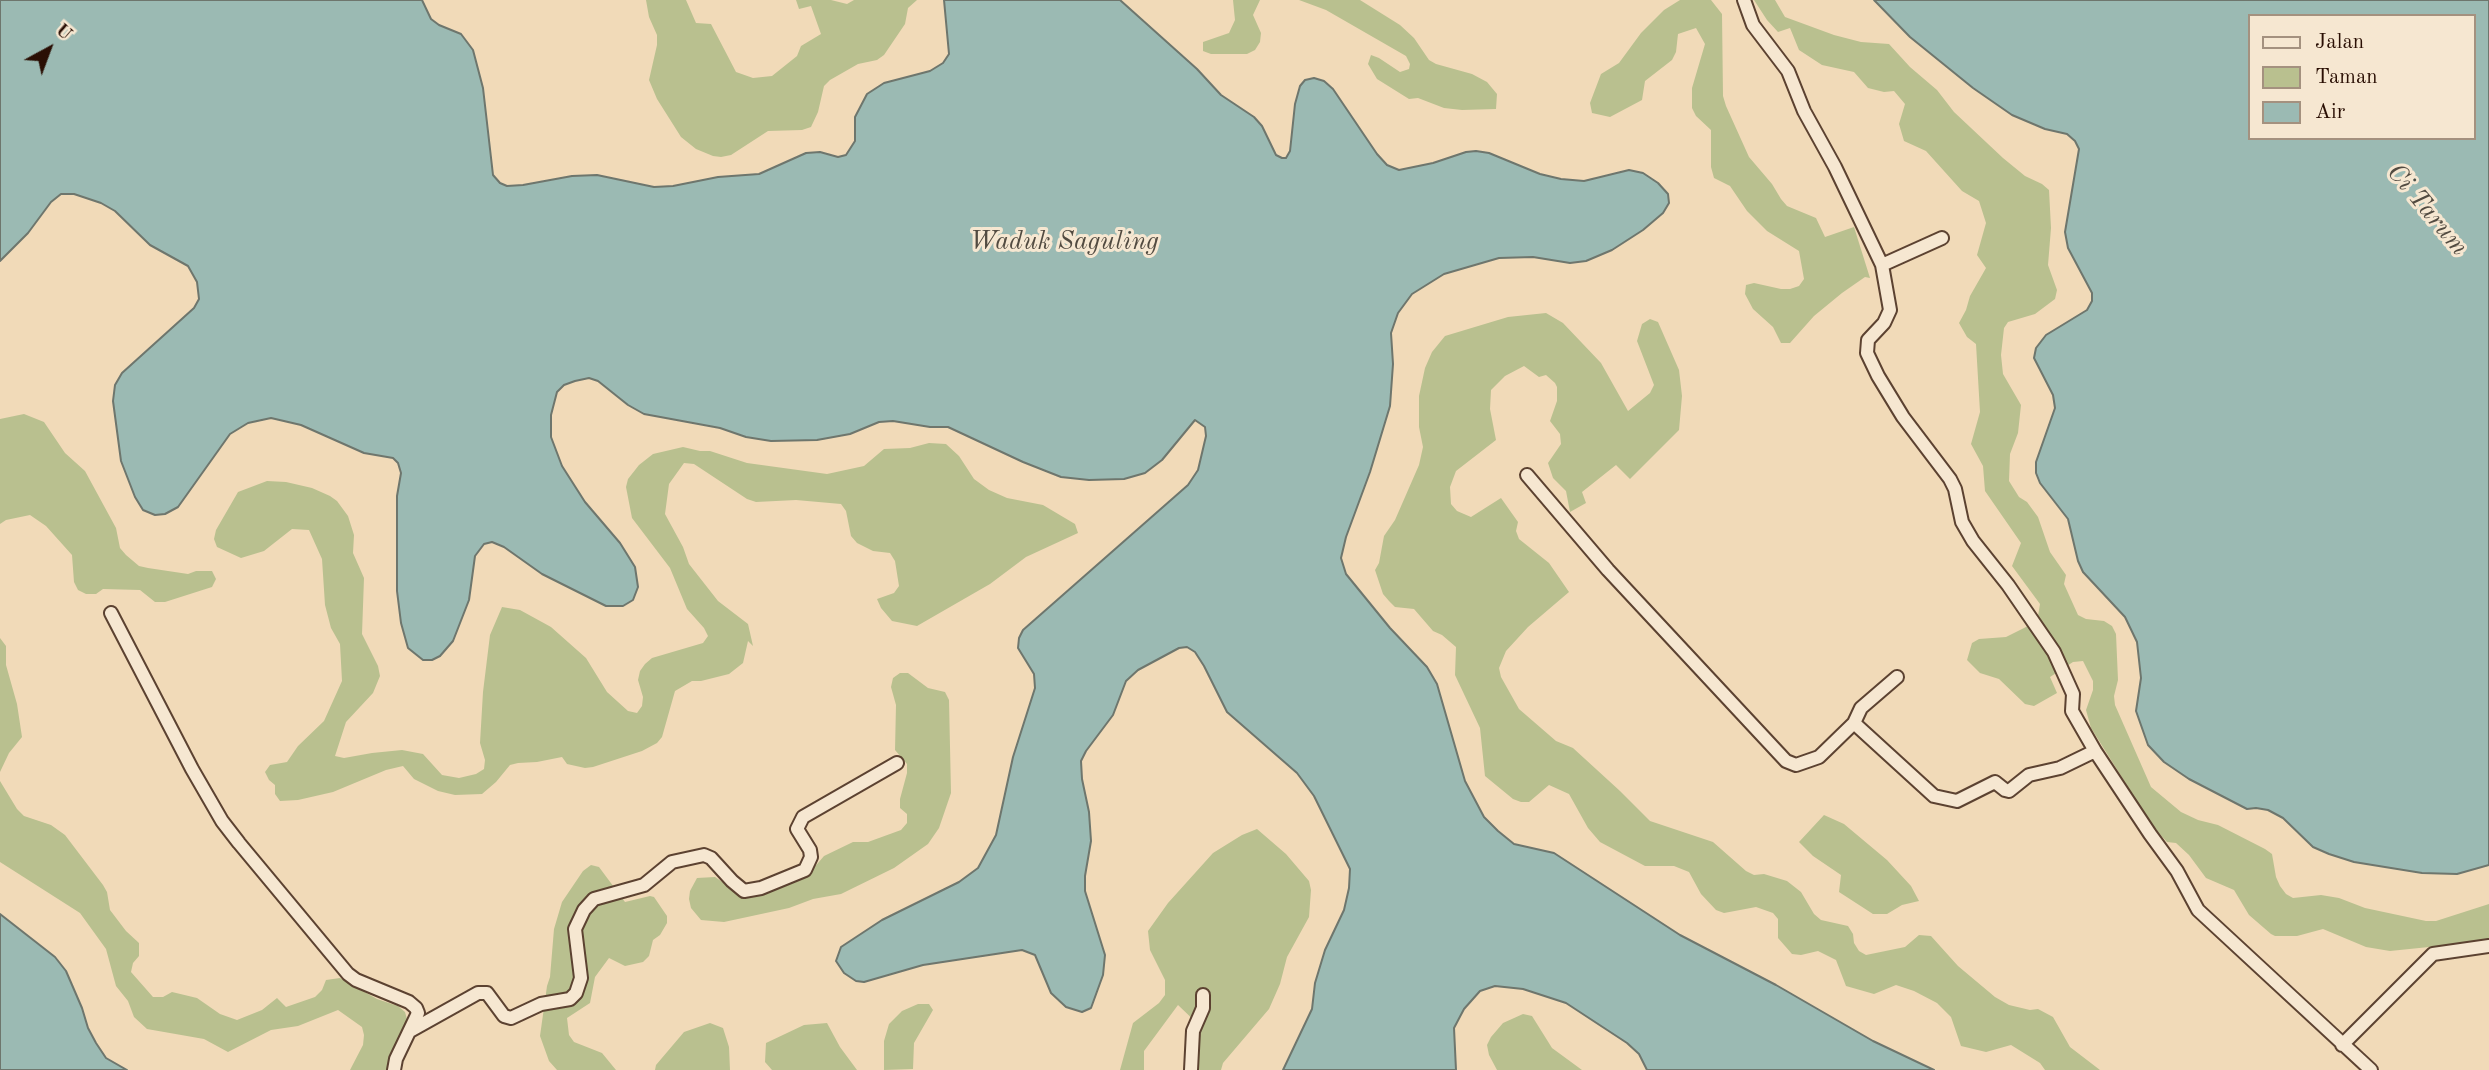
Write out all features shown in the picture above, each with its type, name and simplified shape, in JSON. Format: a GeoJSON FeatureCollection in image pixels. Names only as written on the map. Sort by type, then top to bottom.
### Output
{"type":"FeatureCollection","features":[{"type":"Feature","properties":{"kind":"street"},"geometry":{"type":"LineString","coordinates":[[1744,0],[1753,25],[1788,71],[1804,111],[1835,167],[1882,265],[1890,310],[1884,323],[1868,340],[1867,353],[1903,416],[1950,479],[1955,489],[1962,522],[1973,541],[2008,585],[2054,652],[2073,694],[2072,711],[2095,751],[2177,871],[2198,910],[2371,1070]]}},
{"type":"Feature","properties":{"kind":"street"},"geometry":{"type":"LineString","coordinates":[[1882,265],[1942,238]]}},
{"type":"Feature","properties":{"kind":"street"},"geometry":{"type":"LineString","coordinates":[[1527,475],[1608,570],[1786,761],[1796,765],[1819,757],[1854,723],[1861,708],[1897,677]]}},
{"type":"Feature","properties":{"kind":"street"},"geometry":{"type":"LineString","coordinates":[[111,614],[162,714],[222,821],[348,974],[414,1005],[418,1013],[396,1059],[394,1070]]}},
{"type":"Feature","properties":{"kind":"street"},"geometry":{"type":"LineString","coordinates":[[1854,723],[1932,794],[1954,801],[1995,782],[2009,791],[2029,775],[2060,768],[2095,751]]}},
{"type":"Feature","properties":{"kind":"street"},"geometry":{"type":"LineString","coordinates":[[410,1031],[478,993],[487,993],[504,1016],[511,1018],[541,1004],[570,999],[576,993],[581,978],[575,929],[584,910],[594,899],[644,885],[672,862],[704,855],[711,858],[744,891],[761,888],[805,870],[811,857],[810,850],[797,829],[803,817],[897,763]]}},
{"type":"Feature","properties":{"kind":"street"},"geometry":{"type":"LineString","coordinates":[[2342,1045],[2433,954],[2489,946]]}},
{"type":"Feature","properties":{"kind":"street"},"geometry":{"type":"LineString","coordinates":[[1191,1070],[1193,1031],[1203,1008],[1203,995]]}},
{"type":"Feature","properties":{"kind":"green space"},"geometry":{"type":"Polygon","coordinates":[[[646,0],[686,0],[696,23],[711,24],[736,72],[753,78],[772,76],[797,56],[801,46],[821,34],[811,6],[799,9],[796,0],[831,0],[847,4],[854,0],[917,0],[908,8],[905,24],[884,55],[877,60],[858,64],[824,86],[818,112],[811,127],[802,130],[768,131],[731,155],[721,157],[696,149],[681,137],[657,99],[649,80],[657,35],[649,17],[646,0]]]}},
{"type":"Feature","properties":{"kind":"green space"},"geometry":{"type":"Polygon","coordinates":[[[1233,0],[1260,0],[1253,15],[1261,33],[1260,42],[1255,50],[1247,54],[1211,54],[1203,51],[1203,42],[1229,33],[1235,20],[1233,0]]]}},
{"type":"Feature","properties":{"kind":"green space"},"geometry":{"type":"Polygon","coordinates":[[[1299,0],[1360,0],[1400,25],[1414,38],[1429,60],[1472,74],[1487,82],[1497,94],[1496,109],[1444,108],[1418,98],[1409,99],[1377,79],[1368,64],[1371,55],[1400,72],[1409,69],[1406,56],[1326,10],[1299,0]]]}},
{"type":"Feature","properties":{"kind":"green space"},"geometry":{"type":"Polygon","coordinates":[[[1680,0],[1711,0],[1722,14],[1723,96],[1726,106],[1749,157],[1781,199],[1787,206],[1816,218],[1825,237],[1854,227],[1870,278],[1865,277],[1842,293],[1814,316],[1790,343],[1781,343],[1773,327],[1753,309],[1745,294],[1746,285],[1754,283],[1781,289],[1799,286],[1804,279],[1799,251],[1767,231],[1747,211],[1730,186],[1714,178],[1711,167],[1711,130],[1696,116],[1692,108],[1692,88],[1705,44],[1696,28],[1678,34],[1672,60],[1645,81],[1642,100],[1610,117],[1592,113],[1590,103],[1601,74],[1619,63],[1641,33],[1664,10],[1680,0]]]}},
{"type":"Feature","properties":{"kind":"green space"},"geometry":{"type":"Polygon","coordinates":[[[1754,0],[1775,0],[1785,17],[1834,35],[1861,42],[1889,44],[1937,90],[1954,112],[2003,158],[2025,176],[2049,190],[2051,228],[2048,265],[2057,290],[2055,299],[2035,314],[2008,322],[2004,328],[2001,355],[2003,374],[2021,405],[2018,433],[2010,454],[2009,481],[2019,497],[2027,502],[2038,517],[2050,552],[2066,575],[2064,584],[2078,615],[2104,621],[2112,626],[2116,634],[2118,680],[2115,705],[2151,787],[2181,812],[2218,825],[2272,854],[2280,886],[2293,898],[2321,895],[2339,898],[2365,908],[2426,921],[2436,921],[2489,904],[2489,940],[2460,947],[2390,951],[2366,947],[2323,929],[2297,936],[2271,934],[2249,915],[2234,890],[2206,878],[2189,855],[2176,843],[2167,842],[2153,827],[2091,728],[2086,710],[2093,690],[2093,681],[2083,661],[2073,662],[2050,677],[2057,693],[2034,706],[2025,704],[1999,679],[1980,673],[1967,660],[1972,643],[1979,639],[2006,637],[2026,627],[2038,616],[2040,604],[2012,566],[2021,543],[1985,491],[1983,466],[1971,444],[1980,412],[1976,344],[1967,337],[1959,323],[1986,268],[1977,255],[1986,223],[1979,201],[1962,191],[1926,151],[1904,141],[1899,124],[1905,104],[1894,91],[1884,92],[1868,88],[1854,72],[1822,65],[1799,50],[1790,28],[1778,32],[1754,0]]]}},
{"type":"Feature","properties":{"kind":"green space"},"geometry":{"type":"Polygon","coordinates":[[[1546,313],[1563,323],[1601,363],[1628,411],[1650,393],[1654,385],[1637,341],[1642,324],[1650,319],[1658,322],[1679,370],[1682,396],[1679,430],[1630,479],[1616,465],[1582,492],[1586,503],[1570,512],[1566,491],[1553,478],[1548,463],[1561,444],[1560,434],[1550,421],[1557,401],[1555,383],[1546,375],[1539,377],[1524,366],[1505,376],[1491,390],[1490,409],[1496,440],[1456,471],[1450,487],[1451,504],[1457,511],[1471,517],[1501,498],[1518,522],[1516,531],[1519,539],[1549,563],[1569,592],[1528,627],[1506,651],[1499,668],[1501,677],[1519,709],[1556,741],[1573,748],[1650,821],[1713,842],[1754,875],[1764,874],[1787,881],[1801,892],[1814,914],[1821,920],[1848,926],[1859,951],[1866,955],[1905,947],[1919,935],[1931,936],[1958,966],[1995,997],[2009,1005],[2038,1009],[2053,1017],[2070,1047],[2100,1070],[2045,1070],[2040,1063],[2011,1045],[1986,1052],[1961,1046],[1951,1017],[1937,1003],[1896,985],[1874,994],[1846,986],[1836,960],[1818,951],[1792,954],[1778,938],[1778,919],[1773,913],[1756,907],[1724,913],[1716,910],[1701,894],[1689,872],[1674,866],[1645,866],[1600,842],[1588,828],[1569,794],[1549,785],[1529,802],[1521,802],[1513,799],[1485,776],[1480,728],[1455,675],[1456,647],[1433,631],[1414,609],[1395,607],[1383,594],[1375,570],[1384,536],[1395,520],[1419,465],[1423,447],[1419,427],[1419,396],[1425,368],[1432,352],[1445,336],[1508,317],[1546,313]]]}},
{"type":"Feature","properties":{"kind":"green space"},"geometry":{"type":"Polygon","coordinates":[[[24,414],[44,422],[65,453],[85,471],[116,528],[120,548],[126,555],[139,566],[148,568],[188,574],[212,571],[216,579],[212,587],[165,602],[155,602],[140,590],[103,589],[96,594],[86,594],[78,590],[74,582],[72,555],[46,526],[30,515],[6,520],[0,524],[0,419],[24,414]]]}},
{"type":"Feature","properties":{"kind":"green space"},"geometry":{"type":"Polygon","coordinates":[[[929,443],[946,444],[959,456],[974,479],[989,490],[1007,498],[1043,505],[1075,524],[1078,533],[1026,557],[990,584],[917,626],[892,621],[881,608],[877,599],[894,593],[899,586],[895,561],[890,553],[873,551],[857,543],[851,536],[846,511],[841,504],[796,500],[756,502],[747,499],[694,464],[684,463],[669,484],[665,514],[689,564],[718,601],[748,624],[753,646],[748,641],[743,663],[729,674],[692,681],[675,691],[662,737],[657,743],[642,751],[593,767],[567,764],[562,757],[510,765],[482,794],[455,795],[438,791],[414,779],[403,766],[386,770],[333,792],[298,800],[280,801],[275,794],[275,785],[265,772],[270,765],[287,762],[298,746],[324,721],[342,681],[340,644],[331,628],[325,605],[322,559],[309,530],[292,529],[264,551],[241,558],[217,547],[214,539],[216,530],[238,492],[267,481],[286,482],[312,488],[330,496],[348,516],[354,535],[353,553],[364,578],[362,634],[378,666],[380,676],[373,693],[346,722],[335,756],[344,758],[402,750],[423,754],[442,775],[459,778],[484,769],[485,760],[480,743],[483,692],[490,635],[502,607],[520,610],[551,627],[586,658],[607,692],[628,711],[637,713],[642,706],[643,697],[638,680],[645,664],[652,658],[703,643],[708,636],[687,609],[670,568],[632,518],[626,487],[628,479],[639,465],[653,454],[683,447],[710,451],[747,463],[827,474],[864,466],[884,449],[910,448],[929,443]]]}},
{"type":"Feature","properties":{"kind":"green space"},"geometry":{"type":"Polygon","coordinates":[[[0,638],[6,646],[6,665],[17,704],[22,737],[9,753],[0,772],[0,638]]]}},
{"type":"Feature","properties":{"kind":"green space"},"geometry":{"type":"Polygon","coordinates":[[[900,673],[908,673],[928,688],[945,692],[949,700],[951,793],[939,828],[928,844],[894,868],[841,894],[724,922],[701,920],[691,908],[689,899],[697,878],[715,877],[743,896],[812,870],[824,856],[853,842],[868,842],[901,830],[907,823],[907,814],[900,808],[900,799],[907,764],[895,750],[896,705],[891,687],[893,678],[900,673]]]}},
{"type":"Feature","properties":{"kind":"green space"},"geometry":{"type":"Polygon","coordinates":[[[0,781],[24,816],[51,825],[65,835],[103,885],[110,910],[139,943],[139,956],[133,963],[131,972],[153,997],[163,997],[172,992],[197,998],[220,1014],[237,1020],[262,1010],[277,998],[286,1007],[315,997],[326,980],[340,978],[405,1012],[408,1023],[389,1070],[350,1070],[363,1045],[364,1035],[362,1027],[338,1010],[298,1026],[271,1030],[228,1052],[204,1039],[147,1029],[134,1017],[128,1001],[116,986],[106,949],[80,913],[0,862],[0,781]]]}},
{"type":"Feature","properties":{"kind":"green space"},"geometry":{"type":"Polygon","coordinates":[[[1824,815],[1844,824],[1887,860],[1911,886],[1919,901],[1902,905],[1887,914],[1873,914],[1839,892],[1841,875],[1813,856],[1799,842],[1824,815]]]}},
{"type":"Feature","properties":{"kind":"green space"},"geometry":{"type":"Polygon","coordinates":[[[1257,829],[1286,854],[1309,881],[1311,890],[1309,917],[1287,957],[1280,984],[1269,1009],[1223,1063],[1221,1070],[1196,1070],[1201,1027],[1178,1005],[1144,1051],[1144,1070],[1120,1070],[1133,1023],[1165,995],[1165,980],[1150,950],[1148,931],[1168,903],[1213,853],[1257,829]]]}},
{"type":"Feature","properties":{"kind":"green space"},"geometry":{"type":"Polygon","coordinates":[[[591,865],[599,867],[625,902],[654,897],[667,916],[667,923],[660,935],[653,940],[649,956],[643,962],[625,966],[609,958],[595,977],[590,1003],[567,1018],[569,1035],[574,1042],[602,1053],[616,1070],[557,1070],[549,1061],[540,1036],[550,977],[554,929],[562,902],[583,871],[591,865]]]}},
{"type":"Feature","properties":{"kind":"green space"},"geometry":{"type":"Polygon","coordinates":[[[918,1004],[929,1004],[933,1010],[914,1043],[913,1069],[884,1070],[884,1041],[889,1024],[902,1011],[918,1004]]]}},
{"type":"Feature","properties":{"kind":"green space"},"geometry":{"type":"Polygon","coordinates":[[[1523,1014],[1532,1016],[1552,1048],[1582,1070],[1497,1070],[1487,1045],[1503,1023],[1523,1014]]]}},
{"type":"Feature","properties":{"kind":"green space"},"geometry":{"type":"Polygon","coordinates":[[[710,1023],[723,1028],[729,1047],[730,1070],[655,1070],[656,1065],[684,1032],[710,1023]]]}},
{"type":"Feature","properties":{"kind":"green space"},"geometry":{"type":"Polygon","coordinates":[[[827,1023],[857,1070],[772,1070],[765,1062],[766,1043],[804,1025],[827,1023]]]}},
{"type":"Feature","properties":{"kind":"water","name":"Waduk Saguling"},"geometry":{"type":"Polygon","coordinates":[[[0,0],[422,0],[431,19],[461,34],[473,50],[483,88],[493,175],[507,186],[597,175],[654,187],[673,186],[718,177],[759,174],[806,153],[820,152],[838,157],[846,155],[855,141],[855,117],[867,94],[884,83],[930,71],[943,63],[949,54],[944,0],[1120,0],[1197,69],[1221,95],[1254,117],[1262,126],[1276,155],[1282,158],[1286,158],[1290,151],[1295,104],[1300,86],[1305,80],[1314,78],[1324,81],[1333,89],[1377,154],[1387,165],[1399,170],[1476,151],[1489,153],[1540,174],[1561,179],[1584,181],[1629,170],[1643,173],[1668,194],[1669,203],[1663,213],[1643,230],[1612,250],[1586,261],[1570,263],[1533,257],[1499,258],[1444,274],[1412,294],[1398,313],[1391,333],[1393,364],[1390,406],[1346,537],[1341,558],[1346,574],[1390,628],[1427,667],[1437,684],[1465,781],[1484,817],[1498,831],[1514,844],[1554,853],[1680,935],[1776,985],[1873,1041],[1934,1070],[1647,1070],[1639,1054],[1627,1043],[1566,1003],[1523,989],[1495,986],[1480,991],[1464,1009],[1454,1028],[1456,1070],[1283,1070],[1312,1009],[1315,983],[1325,950],[1344,910],[1350,869],[1314,796],[1297,773],[1227,712],[1204,666],[1195,652],[1187,647],[1179,648],[1138,670],[1126,681],[1113,715],[1081,761],[1091,841],[1085,891],[1105,955],[1103,975],[1091,1008],[1082,1012],[1066,1007],[1051,993],[1035,955],[1022,950],[923,965],[864,982],[856,981],[844,973],[836,961],[841,947],[882,920],[959,882],[978,868],[996,835],[1013,757],[1035,688],[1034,674],[1018,648],[1023,630],[1188,485],[1198,470],[1206,436],[1205,427],[1195,420],[1162,460],[1145,473],[1124,479],[1089,480],[1061,477],[948,427],[879,422],[850,434],[817,440],[771,441],[746,437],[720,428],[644,414],[598,381],[589,378],[575,381],[564,385],[557,392],[551,415],[551,437],[562,466],[585,502],[620,543],[635,567],[638,587],[633,600],[623,606],[606,606],[542,574],[504,547],[492,542],[484,544],[475,556],[469,600],[453,641],[440,656],[423,660],[408,648],[401,623],[397,591],[397,496],[401,473],[393,458],[364,453],[301,425],[271,418],[248,423],[230,434],[178,507],[165,514],[155,515],[143,510],[121,461],[113,401],[115,385],[122,373],[194,308],[199,299],[197,282],[188,266],[150,245],[115,211],[74,194],[61,194],[51,202],[28,233],[0,261],[0,0]]]}},
{"type":"Feature","properties":{"kind":"water","name":"Ci Tarum"},"geometry":{"type":"Polygon","coordinates":[[[1874,0],[2489,0],[2489,865],[2457,874],[2422,873],[2354,862],[2329,854],[2313,847],[2283,818],[2268,810],[2247,809],[2189,779],[2164,762],[2148,745],[2136,711],[2141,678],[2137,642],[2125,617],[2083,572],[2068,519],[2040,483],[2036,473],[2036,462],[2055,408],[2053,395],[2034,358],[2036,348],[2046,335],[2087,310],[2092,301],[2092,293],[2068,248],[2065,232],[2079,149],[2067,134],[2045,129],[2012,115],[1973,88],[1910,37],[1874,0]]]}},
{"type":"Feature","properties":{"kind":"water"},"geometry":{"type":"Polygon","coordinates":[[[0,914],[55,957],[66,971],[96,1043],[106,1058],[127,1070],[0,1070],[0,914]]]}}]}
